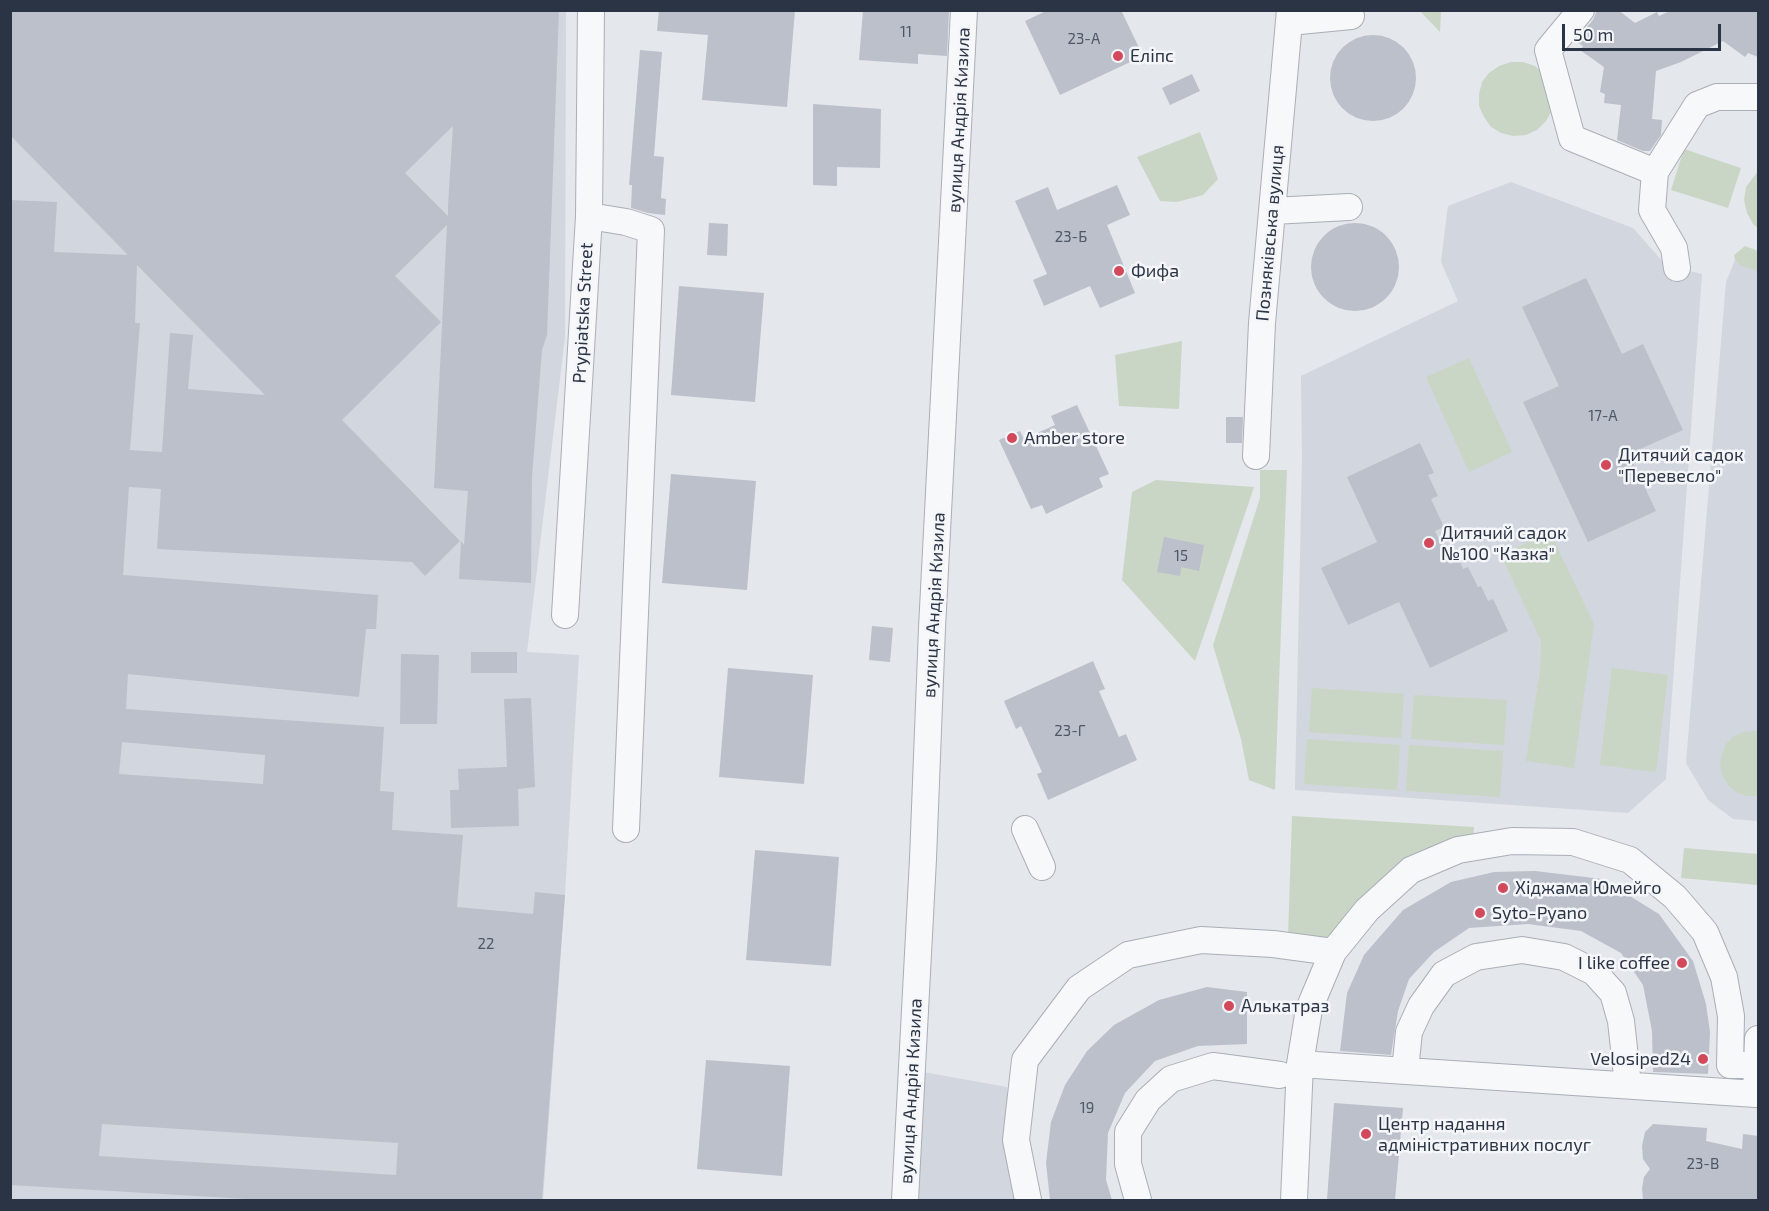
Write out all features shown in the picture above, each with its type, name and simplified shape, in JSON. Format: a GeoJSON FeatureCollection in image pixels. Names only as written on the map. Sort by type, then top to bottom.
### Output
{"type":"FeatureCollection","features":[{"type":"Feature","properties":{"kind":"street","name":"Prypiatska Street"},"geometry":{"type":"LineString","coordinates":[[565,615],[589,216],[591,10]]}},
{"type":"Feature","properties":{"kind":"street","name":"вулиця Андрія Кизила"},"geometry":{"type":"LineString","coordinates":[[905,1200],[964,10]]}},
{"type":"Feature","properties":{"kind":"street"},"geometry":{"type":"LineString","coordinates":[[1581,10],[1548,50],[1572,138],[1655,172]]}},
{"type":"Feature","properties":{"kind":"street"},"geometry":{"type":"LineString","coordinates":[[1290,16],[1351,16]]}},
{"type":"Feature","properties":{"kind":"street","name":"Позняківська вулиця"},"geometry":{"type":"LineString","coordinates":[[1256,456],[1262,324],[1290,16]]}},
{"type":"Feature","properties":{"kind":"street"},"geometry":{"type":"LineString","coordinates":[[1677,268],[1674,248],[1652,210],[1655,172],[1697,105],[1717,97],[1758,97]]}},
{"type":"Feature","properties":{"kind":"street"},"geometry":{"type":"LineString","coordinates":[[1272,211],[1348,207]]}},
{"type":"Feature","properties":{"kind":"street"},"geometry":{"type":"LineString","coordinates":[[589,216],[626,222],[651,230],[627,829]]}},
{"type":"Feature","properties":{"kind":"street"},"geometry":{"type":"LineString","coordinates":[[1025,828],[1042,867]]}},
{"type":"Feature","properties":{"kind":"street"},"geometry":{"type":"LineString","coordinates":[[1294,1200],[1290,1069],[1309,1009],[1333,952],[1367,910],[1411,870],[1458,850],[1512,842],[1573,842],[1630,860],[1675,897],[1705,932],[1724,977],[1731,1016],[1730,1065],[1756,1065]]}},
{"type":"Feature","properties":{"kind":"street"},"geometry":{"type":"LineString","coordinates":[[1028,1200],[1016,1140],[1025,1060],[1079,988],[1128,955],[1201,939],[1273,944],[1333,952]]}},
{"type":"Feature","properties":{"kind":"street"},"geometry":{"type":"LineString","coordinates":[[1404,1070],[1409,1032],[1421,1006],[1444,974],[1476,957],[1522,950],[1564,957],[1594,972],[1613,993],[1621,1021],[1628,1085]]}},
{"type":"Feature","properties":{"kind":"street"},"geometry":{"type":"LineString","coordinates":[[1138,1200],[1128,1164],[1128,1132],[1148,1100],[1171,1079],[1213,1066],[1404,1070],[1756,1094],[1758,1039]]}},
{"type":"Feature","properties":{"kind":"shaded area"},"geometry":{"type":"Polygon","coordinates":[[[10,11],[566,11],[565,337],[527,652],[579,655],[565,895],[543,1200],[11,1200],[10,11]]]}},
{"type":"Feature","properties":{"kind":"shaded area"},"geometry":{"type":"Polygon","coordinates":[[[1511,182],[1633,228],[1663,262],[1702,274],[1666,779],[1628,813],[1295,790],[1302,459],[1301,376],[1458,301],[1441,262],[1448,206],[1511,182]]]}},
{"type":"Feature","properties":{"kind":"shaded area"},"geometry":{"type":"Polygon","coordinates":[[[1735,260],[1758,268],[1758,821],[1733,819],[1708,800],[1686,763],[1726,282],[1735,260]]]}},
{"type":"Feature","properties":{"kind":"shaded area"},"geometry":{"type":"Polygon","coordinates":[[[906,1069],[1007,1087],[1009,1151],[1020,1200],[894,1200],[906,1069]]]}},
{"type":"Feature","properties":{"kind":"green space"},"geometry":{"type":"Polygon","coordinates":[[[1420,11],[1441,11],[1440,32],[1420,11]]]}},
{"type":"Feature","properties":{"kind":"green space"},"geometry":{"type":"Polygon","coordinates":[[[1511,62],[1523,62],[1535,66],[1544,74],[1552,110],[1537,130],[1526,135],[1513,136],[1491,127],[1479,106],[1482,82],[1499,66],[1511,62]]]}},
{"type":"Feature","properties":{"kind":"green space"},"geometry":{"type":"Polygon","coordinates":[[[1200,132],[1218,179],[1203,195],[1177,202],[1160,201],[1137,157],[1200,132]]]}},
{"type":"Feature","properties":{"kind":"green space"},"geometry":{"type":"Polygon","coordinates":[[[1684,149],[1741,168],[1728,208],[1671,190],[1684,149]]]}},
{"type":"Feature","properties":{"kind":"green space"},"geometry":{"type":"Polygon","coordinates":[[[1758,171],[1758,228],[1747,213],[1744,200],[1746,187],[1758,171]]]}},
{"type":"Feature","properties":{"kind":"green space"},"geometry":{"type":"Polygon","coordinates":[[[1745,246],[1758,251],[1758,271],[1740,265],[1735,260],[1734,255],[1745,246]]]}},
{"type":"Feature","properties":{"kind":"green space"},"geometry":{"type":"Polygon","coordinates":[[[1182,341],[1179,409],[1119,406],[1115,355],[1182,341]]]}},
{"type":"Feature","properties":{"kind":"green space"},"geometry":{"type":"Polygon","coordinates":[[[1469,358],[1512,452],[1469,472],[1426,377],[1469,358]]]}},
{"type":"Feature","properties":{"kind":"green space"},"geometry":{"type":"Polygon","coordinates":[[[1260,470],[1287,470],[1275,790],[1249,780],[1241,739],[1213,645],[1260,498],[1260,470]]]}},
{"type":"Feature","properties":{"kind":"green space"},"geometry":{"type":"Polygon","coordinates":[[[1156,480],[1254,487],[1195,661],[1122,580],[1132,492],[1156,480]]]}},
{"type":"Feature","properties":{"kind":"green space"},"geometry":{"type":"Polygon","coordinates":[[[1550,532],[1594,624],[1574,768],[1526,761],[1540,670],[1541,641],[1501,555],[1550,532]]]}},
{"type":"Feature","properties":{"kind":"green space"},"geometry":{"type":"Polygon","coordinates":[[[1612,668],[1668,675],[1656,772],[1600,765],[1612,668]]]}},
{"type":"Feature","properties":{"kind":"green space"},"geometry":{"type":"Polygon","coordinates":[[[1312,688],[1404,694],[1401,738],[1309,732],[1312,688]]]}},
{"type":"Feature","properties":{"kind":"green space"},"geometry":{"type":"Polygon","coordinates":[[[1414,695],[1507,700],[1504,745],[1411,739],[1414,695]]]}},
{"type":"Feature","properties":{"kind":"green space"},"geometry":{"type":"Polygon","coordinates":[[[1758,731],[1758,796],[1746,796],[1736,792],[1728,785],[1722,775],[1720,765],[1722,754],[1726,744],[1734,736],[1744,732],[1758,731]]]}},
{"type":"Feature","properties":{"kind":"green space"},"geometry":{"type":"Polygon","coordinates":[[[1307,739],[1400,745],[1397,790],[1304,784],[1307,739]]]}},
{"type":"Feature","properties":{"kind":"green space"},"geometry":{"type":"Polygon","coordinates":[[[1409,745],[1503,751],[1500,797],[1406,791],[1409,745]]]}},
{"type":"Feature","properties":{"kind":"green space"},"geometry":{"type":"Polygon","coordinates":[[[1292,816],[1474,827],[1473,841],[1330,943],[1288,937],[1292,816]]]}},
{"type":"Feature","properties":{"kind":"green space"},"geometry":{"type":"Polygon","coordinates":[[[1684,848],[1758,854],[1758,885],[1681,878],[1684,848]]]}},
{"type":"Feature","properties":{"kind":"building"},"geometry":{"type":"Polygon","coordinates":[[[10,10],[559,10],[547,335],[542,350],[532,477],[531,583],[459,579],[461,541],[464,545],[468,491],[434,488],[447,225],[395,276],[441,322],[342,420],[460,541],[425,576],[412,562],[157,549],[161,489],[129,487],[123,575],[378,595],[376,629],[366,629],[359,697],[128,674],[126,709],[384,727],[380,791],[394,792],[392,830],[463,835],[457,907],[533,914],[535,892],[565,895],[542,1200],[264,1200],[10,1185],[10,200],[57,202],[54,252],[128,255],[10,135],[10,10]],[[453,126],[405,173],[448,216],[453,126]],[[137,265],[135,323],[140,323],[130,450],[162,452],[170,333],[193,335],[188,389],[265,395],[137,265]],[[122,742],[119,774],[263,784],[265,755],[122,742]],[[102,1124],[99,1156],[396,1175],[398,1143],[102,1124]]]}},
{"type":"Feature","properties":{"kind":"building"},"geometry":{"type":"Polygon","coordinates":[[[659,10],[795,10],[787,107],[702,100],[708,35],[657,31],[659,10]]]}},
{"type":"Feature","properties":{"kind":"building"},"geometry":{"type":"Polygon","coordinates":[[[863,10],[949,10],[947,56],[918,54],[918,64],[859,60],[863,10]]]}},
{"type":"Feature","properties":{"kind":"building"},"geometry":{"type":"Polygon","coordinates":[[[1048,10],[1121,10],[1143,56],[1060,95],[1025,21],[1048,10]]]}},
{"type":"Feature","properties":{"kind":"building"},"geometry":{"type":"Polygon","coordinates":[[[1597,10],[1618,10],[1635,23],[1657,12],[1659,16],[1672,10],[1758,10],[1758,57],[1748,53],[1745,57],[1723,41],[1681,62],[1656,71],[1652,119],[1662,120],[1661,135],[1650,151],[1643,151],[1617,140],[1621,105],[1604,103],[1605,94],[1600,92],[1604,67],[1580,50],[1583,46],[1575,41],[1593,20],[1597,10]]]}},
{"type":"Feature","properties":{"kind":"building"},"geometry":{"type":"Polygon","coordinates":[[[1373,35],[1390,38],[1404,47],[1413,61],[1416,78],[1413,95],[1404,109],[1390,118],[1373,121],[1356,118],[1342,109],[1333,95],[1330,78],[1333,61],[1342,47],[1356,38],[1373,35]]]}},
{"type":"Feature","properties":{"kind":"building"},"geometry":{"type":"Polygon","coordinates":[[[640,50],[662,52],[654,156],[664,157],[661,198],[666,199],[665,215],[631,208],[632,185],[629,185],[640,50]]]}},
{"type":"Feature","properties":{"kind":"building"},"geometry":{"type":"Polygon","coordinates":[[[1192,74],[1200,91],[1170,105],[1162,88],[1192,74]]]}},
{"type":"Feature","properties":{"kind":"building"},"geometry":{"type":"Polygon","coordinates":[[[813,104],[881,109],[880,168],[837,167],[837,186],[813,185],[813,104]]]}},
{"type":"Feature","properties":{"kind":"building"},"geometry":{"type":"Polygon","coordinates":[[[1117,185],[1130,215],[1107,225],[1135,293],[1100,308],[1090,286],[1044,306],[1033,280],[1047,274],[1015,201],[1048,187],[1057,210],[1117,185]]]}},
{"type":"Feature","properties":{"kind":"building"},"geometry":{"type":"Polygon","coordinates":[[[709,223],[728,224],[727,256],[707,255],[709,223]]]}},
{"type":"Feature","properties":{"kind":"building"},"geometry":{"type":"Polygon","coordinates":[[[1355,223],[1372,226],[1386,236],[1396,250],[1399,267],[1396,284],[1386,298],[1372,308],[1355,311],[1338,308],[1324,298],[1314,284],[1311,267],[1314,250],[1324,236],[1338,226],[1355,223]]]}},
{"type":"Feature","properties":{"kind":"building"},"geometry":{"type":"Polygon","coordinates":[[[1586,278],[1622,354],[1643,344],[1683,430],[1629,454],[1656,511],[1588,542],[1523,402],[1559,386],[1522,307],[1586,278]]]}},
{"type":"Feature","properties":{"kind":"building"},"geometry":{"type":"Polygon","coordinates":[[[679,286],[764,293],[755,402],[671,395],[679,286]]]}},
{"type":"Feature","properties":{"kind":"building"},"geometry":{"type":"Polygon","coordinates":[[[1077,405],[1109,474],[1099,478],[1103,487],[1046,514],[1042,505],[1031,509],[999,440],[1020,431],[1024,439],[1055,425],[1051,416],[1077,405]]]}},
{"type":"Feature","properties":{"kind":"building"},"geometry":{"type":"Polygon","coordinates":[[[1226,417],[1243,417],[1242,443],[1226,443],[1226,417]]]}},
{"type":"Feature","properties":{"kind":"building"},"geometry":{"type":"Polygon","coordinates":[[[1420,443],[1434,473],[1428,475],[1438,496],[1431,499],[1444,527],[1435,531],[1450,564],[1459,560],[1463,569],[1468,567],[1488,601],[1493,599],[1508,631],[1430,668],[1399,602],[1348,625],[1321,568],[1377,542],[1347,477],[1420,443]]]}},
{"type":"Feature","properties":{"kind":"building"},"geometry":{"type":"Polygon","coordinates":[[[671,474],[756,481],[747,590],[662,583],[671,474]]]}},
{"type":"Feature","properties":{"kind":"building"},"geometry":{"type":"Polygon","coordinates":[[[1164,537],[1204,545],[1199,571],[1181,567],[1180,576],[1157,572],[1164,537]]]}},
{"type":"Feature","properties":{"kind":"building"},"geometry":{"type":"Polygon","coordinates":[[[872,626],[893,628],[890,662],[869,660],[872,626]]]}},
{"type":"Feature","properties":{"kind":"building"},"geometry":{"type":"Polygon","coordinates":[[[471,652],[517,652],[517,673],[471,673],[471,652]]]}},
{"type":"Feature","properties":{"kind":"building"},"geometry":{"type":"Polygon","coordinates":[[[401,654],[439,655],[437,724],[400,724],[401,654]]]}},
{"type":"Feature","properties":{"kind":"building"},"geometry":{"type":"Polygon","coordinates":[[[1093,661],[1105,689],[1099,691],[1119,737],[1126,734],[1137,760],[1048,800],[1037,774],[1042,772],[1021,726],[1016,729],[1004,701],[1093,661]]]}},
{"type":"Feature","properties":{"kind":"building"},"geometry":{"type":"Polygon","coordinates":[[[728,668],[813,675],[804,784],[719,777],[728,668]]]}},
{"type":"Feature","properties":{"kind":"building"},"geometry":{"type":"Polygon","coordinates":[[[531,698],[535,787],[518,789],[519,826],[451,828],[450,790],[459,790],[458,769],[507,767],[504,699],[531,698]]]}},
{"type":"Feature","properties":{"kind":"building"},"geometry":{"type":"Polygon","coordinates":[[[755,850],[839,857],[831,966],[746,960],[755,850]]]}},
{"type":"Feature","properties":{"kind":"building"},"geometry":{"type":"Polygon","coordinates":[[[1535,871],[1602,879],[1659,914],[1693,961],[1706,1004],[1710,1032],[1708,1074],[1653,1072],[1652,1031],[1643,985],[1621,953],[1581,931],[1528,924],[1469,928],[1434,952],[1409,979],[1398,1011],[1391,1055],[1340,1051],[1347,993],[1364,955],[1403,910],[1451,882],[1494,872],[1535,871]]]}},
{"type":"Feature","properties":{"kind":"building"},"geometry":{"type":"Polygon","coordinates":[[[1207,987],[1247,992],[1247,1044],[1198,1046],[1155,1061],[1125,1093],[1108,1133],[1106,1180],[1112,1200],[1050,1200],[1046,1163],[1051,1122],[1065,1085],[1087,1051],[1114,1025],[1159,1000],[1207,987]]]}},
{"type":"Feature","properties":{"kind":"building"},"geometry":{"type":"Polygon","coordinates":[[[706,1060],[790,1066],[782,1176],[697,1169],[706,1060]]]}},
{"type":"Feature","properties":{"kind":"building","name":"Центр надання адміністративних послуг"},"geometry":{"type":"Polygon","coordinates":[[[1334,1103],[1403,1108],[1395,1200],[1327,1200],[1334,1103]]]}},
{"type":"Feature","properties":{"kind":"building"},"geometry":{"type":"Polygon","coordinates":[[[1653,1124],[1707,1128],[1706,1141],[1742,1149],[1743,1134],[1758,1136],[1758,1200],[1643,1200],[1644,1177],[1650,1169],[1643,1159],[1642,1146],[1645,1132],[1653,1124]]]}},
{"type":"Feature","properties":{"kind":"place","name":"Еліпс"},"geometry":{"type":"Point","coordinates":[1118,56]}},
{"type":"Feature","properties":{"kind":"place","name":"Фифа"},"geometry":{"type":"Point","coordinates":[1119,271]}},
{"type":"Feature","properties":{"kind":"place","name":"Amber store"},"geometry":{"type":"Point","coordinates":[1012,438]}},
{"type":"Feature","properties":{"kind":"place","name":"Дитячий садок \"Перевесло\""},"geometry":{"type":"Point","coordinates":[1606,465]}},
{"type":"Feature","properties":{"kind":"place","name":"Дитячий садок №100 \"Казка\""},"geometry":{"type":"Point","coordinates":[1429,543]}},
{"type":"Feature","properties":{"kind":"place","name":"Хіджама Юмейго"},"geometry":{"type":"Point","coordinates":[1503,888]}},
{"type":"Feature","properties":{"kind":"place","name":"Syto-Pyano"},"geometry":{"type":"Point","coordinates":[1480,913]}},
{"type":"Feature","properties":{"kind":"place","name":"I like coffee"},"geometry":{"type":"Point","coordinates":[1682,963]}},
{"type":"Feature","properties":{"kind":"place","name":"Алькатраз"},"geometry":{"type":"Point","coordinates":[1229,1006]}},
{"type":"Feature","properties":{"kind":"place","name":"Velosiped24"},"geometry":{"type":"Point","coordinates":[1703,1059]}},
{"type":"Feature","properties":{"kind":"place","name":"Центр надання адміністративних послуг"},"geometry":{"type":"Point","coordinates":[1366,1134]}}]}
